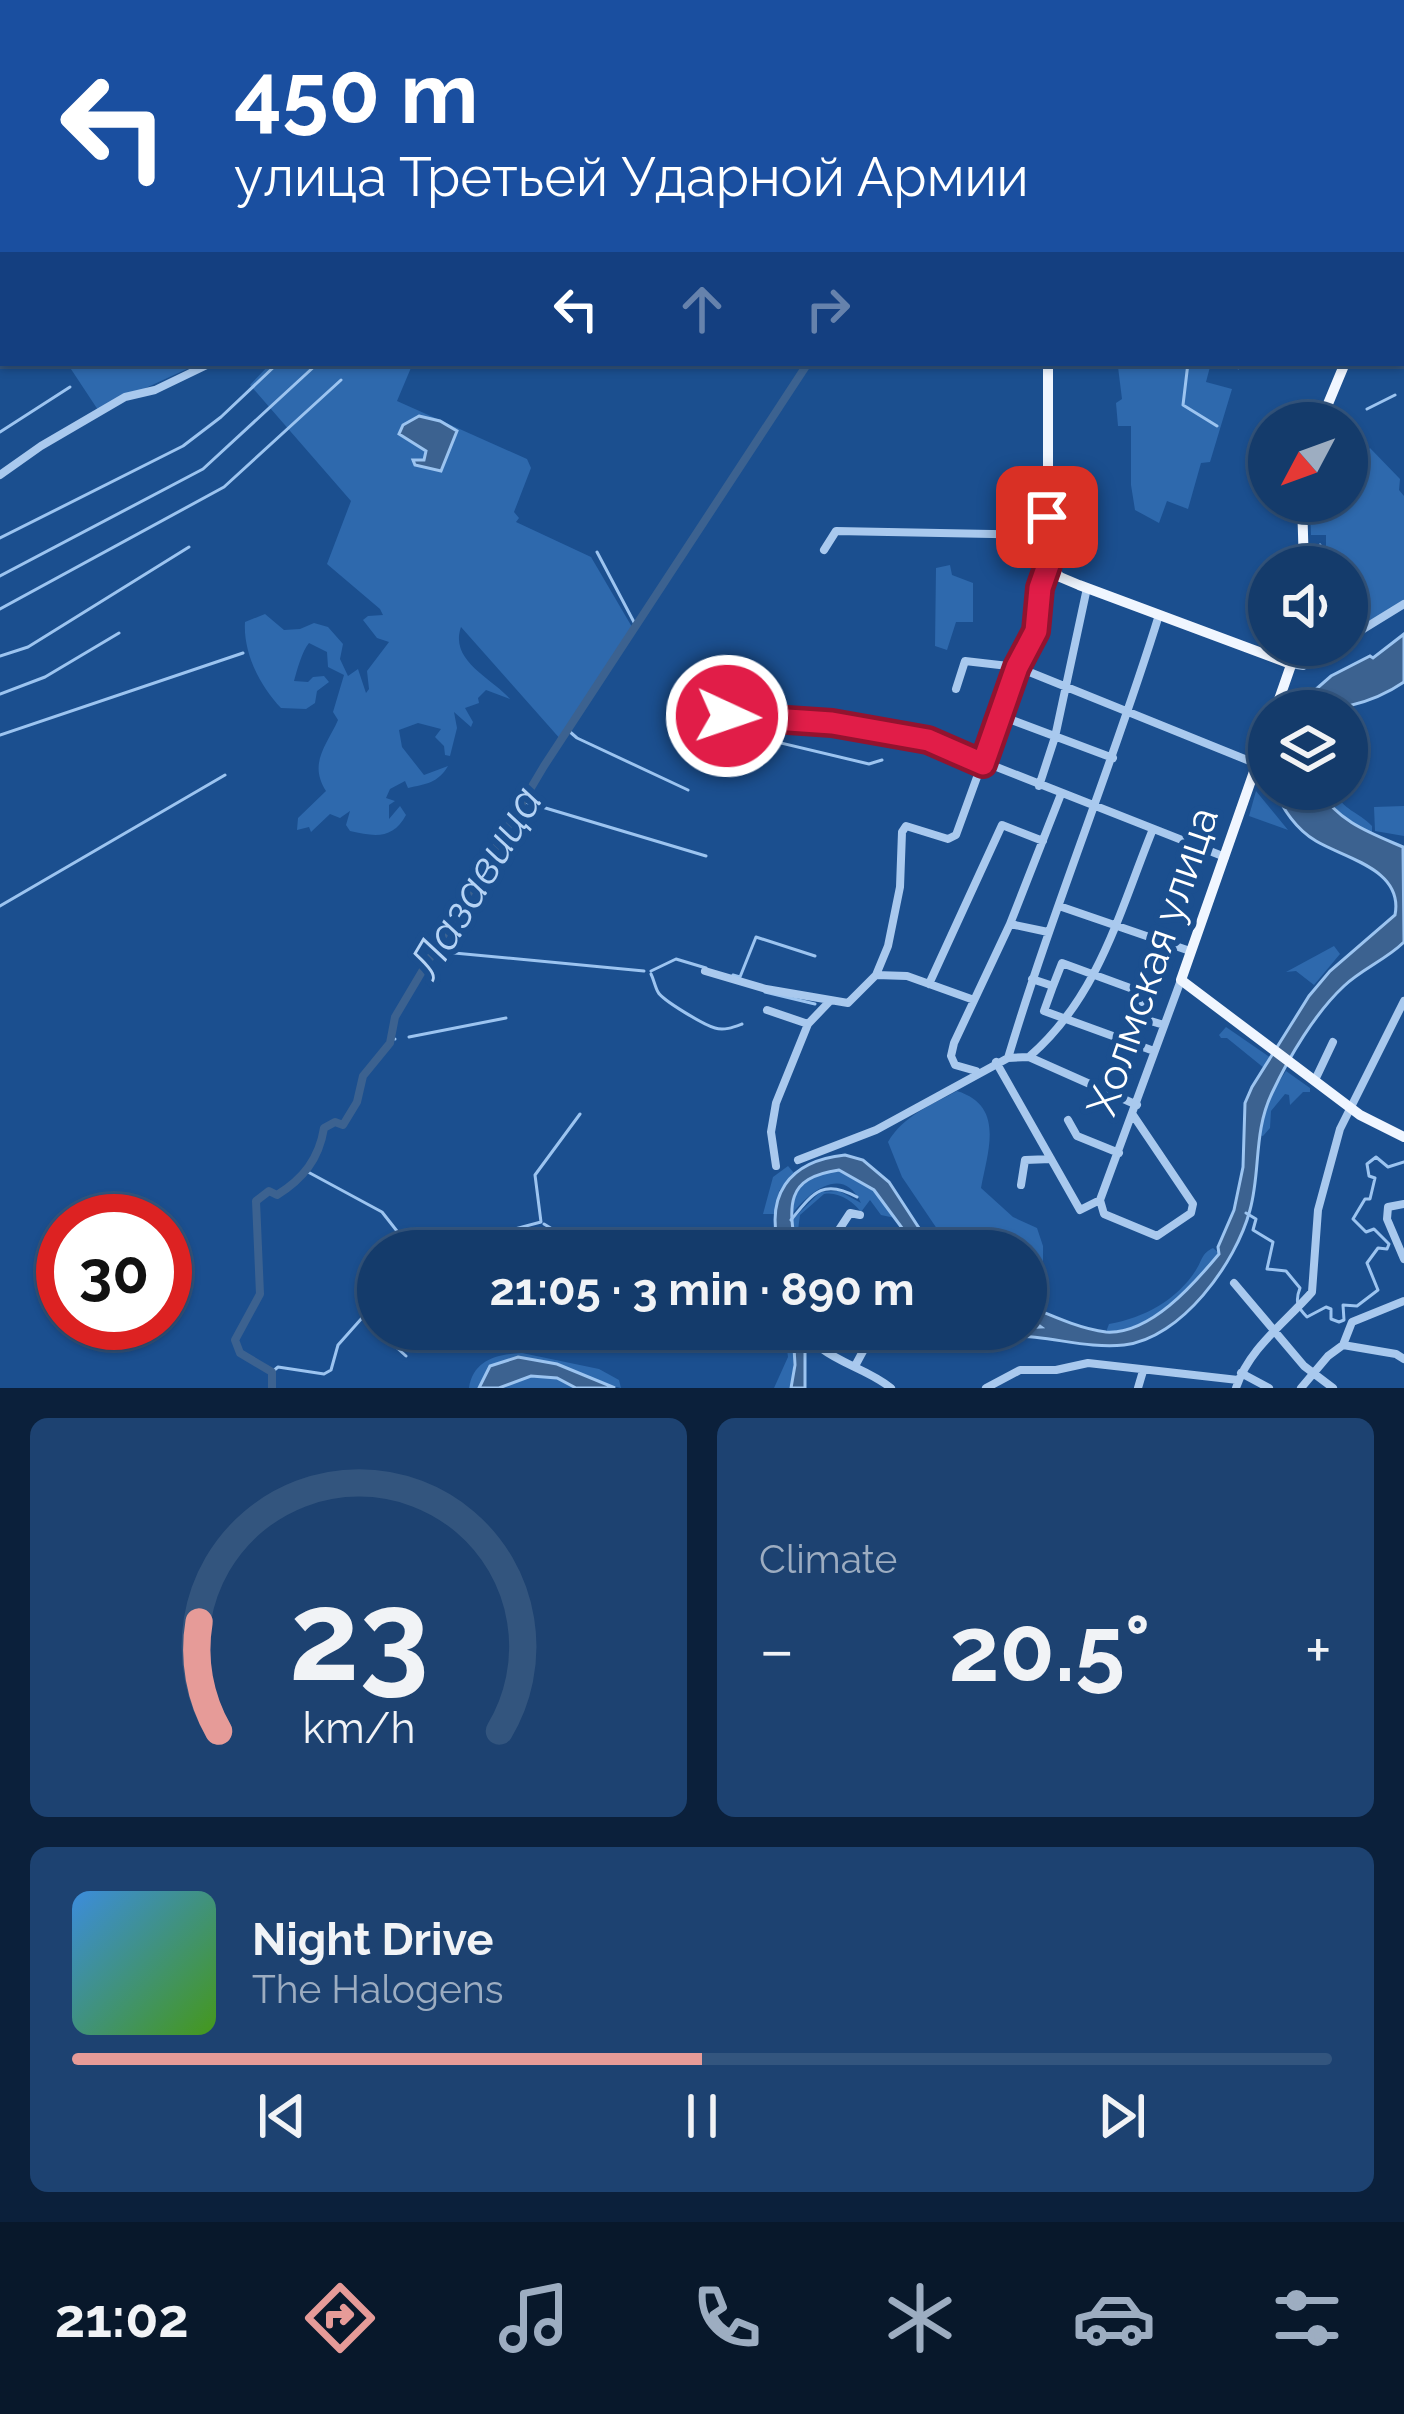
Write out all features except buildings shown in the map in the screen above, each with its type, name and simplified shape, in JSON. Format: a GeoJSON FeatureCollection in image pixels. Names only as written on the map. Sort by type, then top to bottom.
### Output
{"type":"FeatureCollection","features":[{"type":"Feature","properties":{"kind":"main road"},"geometry":{"type":"LineString","coordinates":[[1048,366],[1048,565],[1060,577],[1248,648]]}},
{"type":"Feature","properties":{"kind":"main road"},"geometry":{"type":"LineString","coordinates":[[1329,402],[1344,366]]}},
{"type":"Feature","properties":{"kind":"main road","name":"Холмская улица"},"geometry":{"type":"LineString","coordinates":[[1181,980],[1248,790]]}},
{"type":"Feature","properties":{"kind":"main road"},"geometry":{"type":"LineString","coordinates":[[1181,980],[1351,1108],[1404,1137]]}},
{"type":"Feature","properties":{"kind":"street"},"geometry":{"type":"LineString","coordinates":[[0,475],[124,398],[155,390],[205,366]]}},
{"type":"Feature","properties":{"kind":"street"},"geometry":{"type":"LineString","coordinates":[[824,550],[836,531],[1047,535]]}},
{"type":"Feature","properties":{"kind":"street"},"geometry":{"type":"LineString","coordinates":[[705,971],[766,989],[848,1003],[876,975],[896,914],[902,832],[906,826],[948,839],[956,836],[1017,667],[1036,631],[1040,588],[1048,565]]}},
{"type":"Feature","properties":{"kind":"street"},"geometry":{"type":"LineString","coordinates":[[1039,786],[1055,737],[1087,588]]}},
{"type":"Feature","properties":{"kind":"street"},"geometry":{"type":"LineString","coordinates":[[1368,626],[1404,604]]}},
{"type":"Feature","properties":{"kind":"street"},"geometry":{"type":"LineString","coordinates":[[1010,1057],[1032,979],[1113,758],[1159,615]]}},
{"type":"Feature","properties":{"kind":"street"},"geometry":{"type":"LineString","coordinates":[[956,689],[965,661],[1017,667],[1248,760]]}},
{"type":"Feature","properties":{"kind":"street"},"geometry":{"type":"LineString","coordinates":[[708,720],[717,722],[727,716],[846,725],[928,740],[1225,857]]}},
{"type":"Feature","properties":{"kind":"street"},"geometry":{"type":"LineString","coordinates":[[1000,716],[1113,758]]}},
{"type":"Feature","properties":{"kind":"street"},"geometry":{"type":"LineString","coordinates":[[977,1071],[962,1070],[951,1056],[1010,924],[1060,794]]}},
{"type":"Feature","properties":{"kind":"street"},"geometry":{"type":"LineString","coordinates":[[929,984],[1002,825],[1042,841]]}},
{"type":"Feature","properties":{"kind":"street"},"geometry":{"type":"LineString","coordinates":[[1029,1057],[1065,1019],[1094,974],[1118,925],[1153,829]]}},
{"type":"Feature","properties":{"kind":"street"},"geometry":{"type":"LineString","coordinates":[[1059,906],[1190,951]]}},
{"type":"Feature","properties":{"kind":"street"},"geometry":{"type":"LineString","coordinates":[[1010,924],[1048,932]]}},
{"type":"Feature","properties":{"kind":"street"},"geometry":{"type":"LineString","coordinates":[[1154,1051],[1044,1011],[1061,963],[1141,992],[1144,997],[1137,1017],[1164,1025]]}},
{"type":"Feature","properties":{"kind":"street"},"geometry":{"type":"LineString","coordinates":[[876,975],[907,976],[974,1000]]}},
{"type":"Feature","properties":{"kind":"street"},"geometry":{"type":"LineString","coordinates":[[1032,979],[1053,986]]}},
{"type":"Feature","properties":{"kind":"street","name":"Холмская улица"},"geometry":{"type":"LineString","coordinates":[[1100,1201],[1181,980]]}},
{"type":"Feature","properties":{"kind":"street"},"geometry":{"type":"LineString","coordinates":[[776,1166],[772,1119],[808,1024],[831,1001]]}},
{"type":"Feature","properties":{"kind":"street"},"geometry":{"type":"LineString","coordinates":[[1238,1380],[1273,1330],[1312,1292],[1324,1179],[1351,1108],[1404,1001]]}},
{"type":"Feature","properties":{"kind":"street"},"geometry":{"type":"LineString","coordinates":[[766,1010],[808,1024]]}},
{"type":"Feature","properties":{"kind":"street"},"geometry":{"type":"LineString","coordinates":[[1315,1080],[1333,1042]]}},
{"type":"Feature","properties":{"kind":"street"},"geometry":{"type":"LineString","coordinates":[[798,1160],[876,1130],[996,1062],[1029,1057],[1135,1110],[1192,1204],[1191,1213],[1157,1236],[1103,1214],[1100,1201],[1080,1210],[996,1062]]}},
{"type":"Feature","properties":{"kind":"street"},"geometry":{"type":"LineString","coordinates":[[1067,1120],[1077,1136],[1119,1153]]}},
{"type":"Feature","properties":{"kind":"street"},"geometry":{"type":"LineString","coordinates":[[1022,1185],[1025,1160],[1051,1159]]}},
{"type":"Feature","properties":{"kind":"street"},"geometry":{"type":"LineString","coordinates":[[1404,1204],[1388,1207],[1404,1259]]}},
{"type":"Feature","properties":{"kind":"street"},"geometry":{"type":"LineString","coordinates":[[839,1230],[850,1213],[860,1215]]}},
{"type":"Feature","properties":{"kind":"street"},"geometry":{"type":"LineString","coordinates":[[1234,1283],[1273,1330],[1333,1388]]}},
{"type":"Feature","properties":{"kind":"street"},"geometry":{"type":"LineString","coordinates":[[1301,1388],[1343,1345],[1352,1322],[1404,1300]]}},
{"type":"Feature","properties":{"kind":"street"},"geometry":{"type":"LineString","coordinates":[[1343,1345],[1396,1354],[1404,1360]]}},
{"type":"Feature","properties":{"kind":"street"},"geometry":{"type":"LineString","coordinates":[[825,1350],[891,1388]]}},
{"type":"Feature","properties":{"kind":"street"},"geometry":{"type":"LineString","coordinates":[[855,1366],[864,1350]]}},
{"type":"Feature","properties":{"kind":"street"},"geometry":{"type":"LineString","coordinates":[[986,1388],[1020,1370],[1056,1370],[1088,1363],[1238,1380],[1269,1388]]}},
{"type":"Feature","properties":{"kind":"street"},"geometry":{"type":"LineString","coordinates":[[1138,1388],[1143,1371]]}},
{"type":"Feature","properties":{"kind":"shaded area"},"geometry":{"type":"Polygon","coordinates":[[[69,366],[193,366],[98,410],[69,366]]]}},
{"type":"Feature","properties":{"kind":"shaded area"},"geometry":{"type":"Polygon","coordinates":[[[268,366],[412,366],[397,401],[527,459],[531,468],[514,512],[519,518],[516,522],[591,557],[632,627],[562,741],[461,627],[459,639],[466,659],[510,699],[486,690],[479,703],[465,708],[471,727],[454,712],[457,728],[450,756],[435,737],[441,729],[418,723],[399,730],[402,747],[424,775],[448,766],[431,782],[408,788],[405,781],[390,789],[386,798],[395,801],[389,805],[389,819],[400,806],[406,815],[395,828],[383,834],[350,831],[346,825],[350,811],[340,818],[330,814],[311,832],[309,827],[297,830],[298,818],[326,791],[319,763],[338,720],[333,712],[344,675],[328,667],[327,652],[309,643],[294,681],[324,676],[329,682],[306,709],[281,708],[250,657],[245,622],[265,614],[284,630],[314,623],[328,627],[343,644],[340,659],[348,676],[358,669],[366,693],[367,671],[389,642],[377,638],[363,620],[383,615],[380,609],[327,564],[351,501],[250,385],[268,366]]]}},
{"type":"Feature","properties":{"kind":"shaded area"},"geometry":{"type":"Polygon","coordinates":[[[1210,366],[1206,382],[1232,389],[1210,462],[1201,463],[1188,509],[1167,501],[1159,523],[1135,510],[1131,426],[1118,426],[1116,403],[1122,399],[1118,367],[1210,366]]]}},
{"type":"Feature","properties":{"kind":"shaded area"},"geometry":{"type":"Polygon","coordinates":[[[419,416],[457,431],[441,471],[415,465],[413,460],[424,460],[426,451],[399,434],[403,425],[419,416]]]}},
{"type":"Feature","properties":{"kind":"shaded area"},"geometry":{"type":"Polygon","coordinates":[[[1368,450],[1400,479],[1404,601],[1368,622],[1368,546],[1326,546],[1326,535],[1311,535],[1311,522],[1368,522],[1368,450]]]}},
{"type":"Feature","properties":{"kind":"shaded area"},"geometry":{"type":"Polygon","coordinates":[[[950,565],[952,575],[973,583],[973,622],[956,622],[947,650],[935,646],[936,568],[950,565]]]}},
{"type":"Feature","properties":{"kind":"shaded area"},"geometry":{"type":"Polygon","coordinates":[[[1404,634],[1404,682],[1368,700],[1368,690],[1315,690],[1350,666],[1368,666],[1368,657],[1404,634]]]}},
{"type":"Feature","properties":{"kind":"shaded area"},"geometry":{"type":"Polygon","coordinates":[[[1404,806],[1404,836],[1375,831],[1374,807],[1404,806]]]}},
{"type":"Feature","properties":{"kind":"shaded area"},"geometry":{"type":"Polygon","coordinates":[[[1251,810],[1272,810],[1288,830],[1249,816],[1251,810]]]}},
{"type":"Feature","properties":{"kind":"shaded area"},"geometry":{"type":"Polygon","coordinates":[[[1286,810],[1337,810],[1366,831],[1403,847],[1404,942],[1344,986],[1295,1050],[1266,1108],[1243,1231],[1203,1295],[1166,1329],[1145,1340],[1097,1345],[1047,1339],[1047,1314],[1106,1332],[1139,1325],[1170,1305],[1219,1254],[1243,1167],[1245,1103],[1252,1087],[1309,996],[1330,971],[1395,915],[1395,899],[1381,876],[1309,836],[1286,810]]]}},
{"type":"Feature","properties":{"kind":"shaded area"},"geometry":{"type":"Polygon","coordinates":[[[1332,810],[1350,810],[1372,826],[1372,834],[1332,810]]]}},
{"type":"Feature","properties":{"kind":"shaded area"},"geometry":{"type":"Polygon","coordinates":[[[1334,946],[1340,954],[1314,985],[1296,971],[1286,972],[1334,946]]]}},
{"type":"Feature","properties":{"kind":"shaded area"},"geometry":{"type":"Polygon","coordinates":[[[1226,1027],[1271,1058],[1264,1068],[1221,1038],[1226,1027]]]}},
{"type":"Feature","properties":{"kind":"shaded area"},"geometry":{"type":"Polygon","coordinates":[[[1286,1071],[1310,1092],[1303,1092],[1290,1105],[1285,1094],[1271,1111],[1270,1128],[1258,1135],[1272,1092],[1286,1071]]]}},
{"type":"Feature","properties":{"kind":"shaded area"},"geometry":{"type":"Polygon","coordinates":[[[957,1091],[982,1107],[990,1131],[981,1188],[1013,1217],[1038,1230],[938,1230],[902,1177],[888,1142],[928,1106],[957,1091]]]}},
{"type":"Feature","properties":{"kind":"shaded area"},"geometry":{"type":"Polygon","coordinates":[[[845,1155],[863,1160],[889,1182],[920,1230],[904,1230],[874,1190],[839,1170],[799,1187],[792,1208],[793,1230],[776,1230],[775,1214],[785,1185],[795,1174],[845,1155]]]}},
{"type":"Feature","properties":{"kind":"shaded area"},"geometry":{"type":"Polygon","coordinates":[[[788,1166],[794,1173],[779,1191],[776,1214],[763,1214],[773,1177],[788,1166]]]}},
{"type":"Feature","properties":{"kind":"shaded area"},"geometry":{"type":"Polygon","coordinates":[[[839,1170],[874,1190],[895,1218],[881,1215],[870,1200],[861,1212],[845,1198],[824,1194],[800,1215],[798,1230],[792,1230],[791,1221],[820,1192],[839,1191],[861,1203],[853,1191],[835,1184],[816,1191],[791,1215],[798,1189],[839,1170]]]}},
{"type":"Feature","properties":{"kind":"shaded area"},"geometry":{"type":"Polygon","coordinates":[[[1213,1248],[1220,1254],[1170,1305],[1141,1323],[1106,1332],[1109,1324],[1169,1299],[1213,1248]]]}},
{"type":"Feature","properties":{"kind":"shaded area"},"geometry":{"type":"Polygon","coordinates":[[[787,1350],[793,1350],[791,1388],[774,1388],[787,1350]]]}},
{"type":"Feature","properties":{"kind":"shaded area"},"geometry":{"type":"Polygon","coordinates":[[[794,1350],[805,1350],[805,1388],[791,1388],[794,1350]]]}},
{"type":"Feature","properties":{"kind":"shaded area"},"geometry":{"type":"Polygon","coordinates":[[[522,1353],[599,1369],[619,1380],[621,1388],[530,1360],[490,1366],[479,1388],[469,1388],[475,1371],[488,1360],[522,1353]]]}},
{"type":"Feature","properties":{"kind":"shaded area"},"geometry":{"type":"Polygon","coordinates":[[[518,1357],[557,1364],[615,1388],[576,1388],[557,1378],[531,1376],[499,1388],[479,1388],[490,1366],[518,1357]]]}},
{"type":"Feature","properties":{"kind":"shaded area"},"geometry":{"type":"Polygon","coordinates":[[[531,1376],[557,1378],[576,1388],[499,1388],[531,1376]]]}},
{"type":"Feature","properties":{"kind":"waterway"},"geometry":{"type":"LineString","coordinates":[[0,538],[183,446],[275,366]]}},
{"type":"Feature","properties":{"kind":"waterway"},"geometry":{"type":"LineString","coordinates":[[0,576],[203,469],[315,366]]}},
{"type":"Feature","properties":{"kind":"waterway","name":"Лазавица"},"geometry":{"type":"LineString","coordinates":[[272,1388],[272,1372],[240,1353],[235,1340],[260,1294],[256,1201],[269,1191],[277,1195],[295,1182],[314,1159],[324,1128],[335,1122],[343,1125],[357,1102],[363,1076],[390,1043],[395,1017],[544,766],[806,366]]}},
{"type":"Feature","properties":{"kind":"waterway"},"geometry":{"type":"LineString","coordinates":[[1188,366],[1183,405],[1217,426]]}},
{"type":"Feature","properties":{"kind":"waterway"},"geometry":{"type":"LineString","coordinates":[[0,609],[224,487],[341,380]]}},
{"type":"Feature","properties":{"kind":"waterway"},"geometry":{"type":"LineString","coordinates":[[0,432],[70,387]]}},
{"type":"Feature","properties":{"kind":"waterway"},"geometry":{"type":"LineString","coordinates":[[1368,408],[1395,395]]}},
{"type":"Feature","properties":{"kind":"waterway"},"geometry":{"type":"LineString","coordinates":[[0,656],[28,647],[189,547]]}},
{"type":"Feature","properties":{"kind":"waterway"},"geometry":{"type":"LineString","coordinates":[[597,552],[636,626]]}},
{"type":"Feature","properties":{"kind":"waterway"},"geometry":{"type":"LineString","coordinates":[[0,694],[45,677],[119,633]]}},
{"type":"Feature","properties":{"kind":"waterway"},"geometry":{"type":"LineString","coordinates":[[0,735],[243,653]]}},
{"type":"Feature","properties":{"kind":"waterway"},"geometry":{"type":"LineString","coordinates":[[569,731],[688,790]]}},
{"type":"Feature","properties":{"kind":"waterway"},"geometry":{"type":"LineString","coordinates":[[749,744],[756,737],[869,764],[882,760]]}},
{"type":"Feature","properties":{"kind":"waterway"},"geometry":{"type":"LineString","coordinates":[[0,906],[225,775]]}},
{"type":"Feature","properties":{"kind":"waterway"},"geometry":{"type":"LineString","coordinates":[[522,801],[706,856]]}},
{"type":"Feature","properties":{"kind":"waterway"},"geometry":{"type":"LineString","coordinates":[[733,975],[740,977],[756,937],[815,956]]}},
{"type":"Feature","properties":{"kind":"waterway"},"geometry":{"type":"LineString","coordinates":[[433,951],[644,971]]}},
{"type":"Feature","properties":{"kind":"waterway"},"geometry":{"type":"LineString","coordinates":[[651,971],[676,959],[706,968]]}},
{"type":"Feature","properties":{"kind":"waterway"},"geometry":{"type":"LineString","coordinates":[[651,974],[661,996],[693,1017],[718,1029],[742,1024]]}},
{"type":"Feature","properties":{"kind":"waterway"},"geometry":{"type":"LineString","coordinates":[[765,992],[815,1004]]}},
{"type":"Feature","properties":{"kind":"waterway"},"geometry":{"type":"LineString","coordinates":[[409,1037],[506,1018]]}},
{"type":"Feature","properties":{"kind":"waterway"},"geometry":{"type":"LineString","coordinates":[[511,1230],[541,1222],[535,1175],[580,1114]]}},
{"type":"Feature","properties":{"kind":"waterway"},"geometry":{"type":"LineString","coordinates":[[1246,1213],[1256,1219],[1253,1230],[1273,1242],[1267,1269],[1286,1271],[1300,1288],[1297,1300],[1307,1317],[1326,1307],[1331,1309],[1331,1319],[1339,1322],[1344,1320],[1343,1305],[1357,1306],[1378,1290],[1367,1263],[1378,1248],[1387,1249],[1389,1244],[1374,1229],[1366,1232],[1353,1219],[1365,1199],[1370,1199],[1375,1178],[1369,1176],[1367,1164],[1376,1157],[1388,1167],[1404,1162]]}},
{"type":"Feature","properties":{"kind":"waterway"},"geometry":{"type":"LineString","coordinates":[[308,1172],[382,1212],[396,1230]]}},
{"type":"Feature","properties":{"kind":"waterway"},"geometry":{"type":"LineString","coordinates":[[791,1220],[820,1191],[835,1189],[857,1197]]}},
{"type":"Feature","properties":{"kind":"waterway"},"geometry":{"type":"LineString","coordinates":[[544,1224],[554,1230]]}},
{"type":"Feature","properties":{"kind":"waterway"},"geometry":{"type":"LineString","coordinates":[[272,1372],[278,1367],[324,1374],[331,1370],[338,1345],[357,1324]]}},
{"type":"Feature","properties":{"kind":"waterway"},"geometry":{"type":"LineString","coordinates":[[399,1350],[406,1356]]}},
{"type":"Feature","properties":{"kind":"route"},"geometry":{"type":"LineString","coordinates":[[727,716],[832,723],[928,740],[983,764],[1017,667],[1036,631],[1040,588],[1048,565],[1047,517]]}}]}
